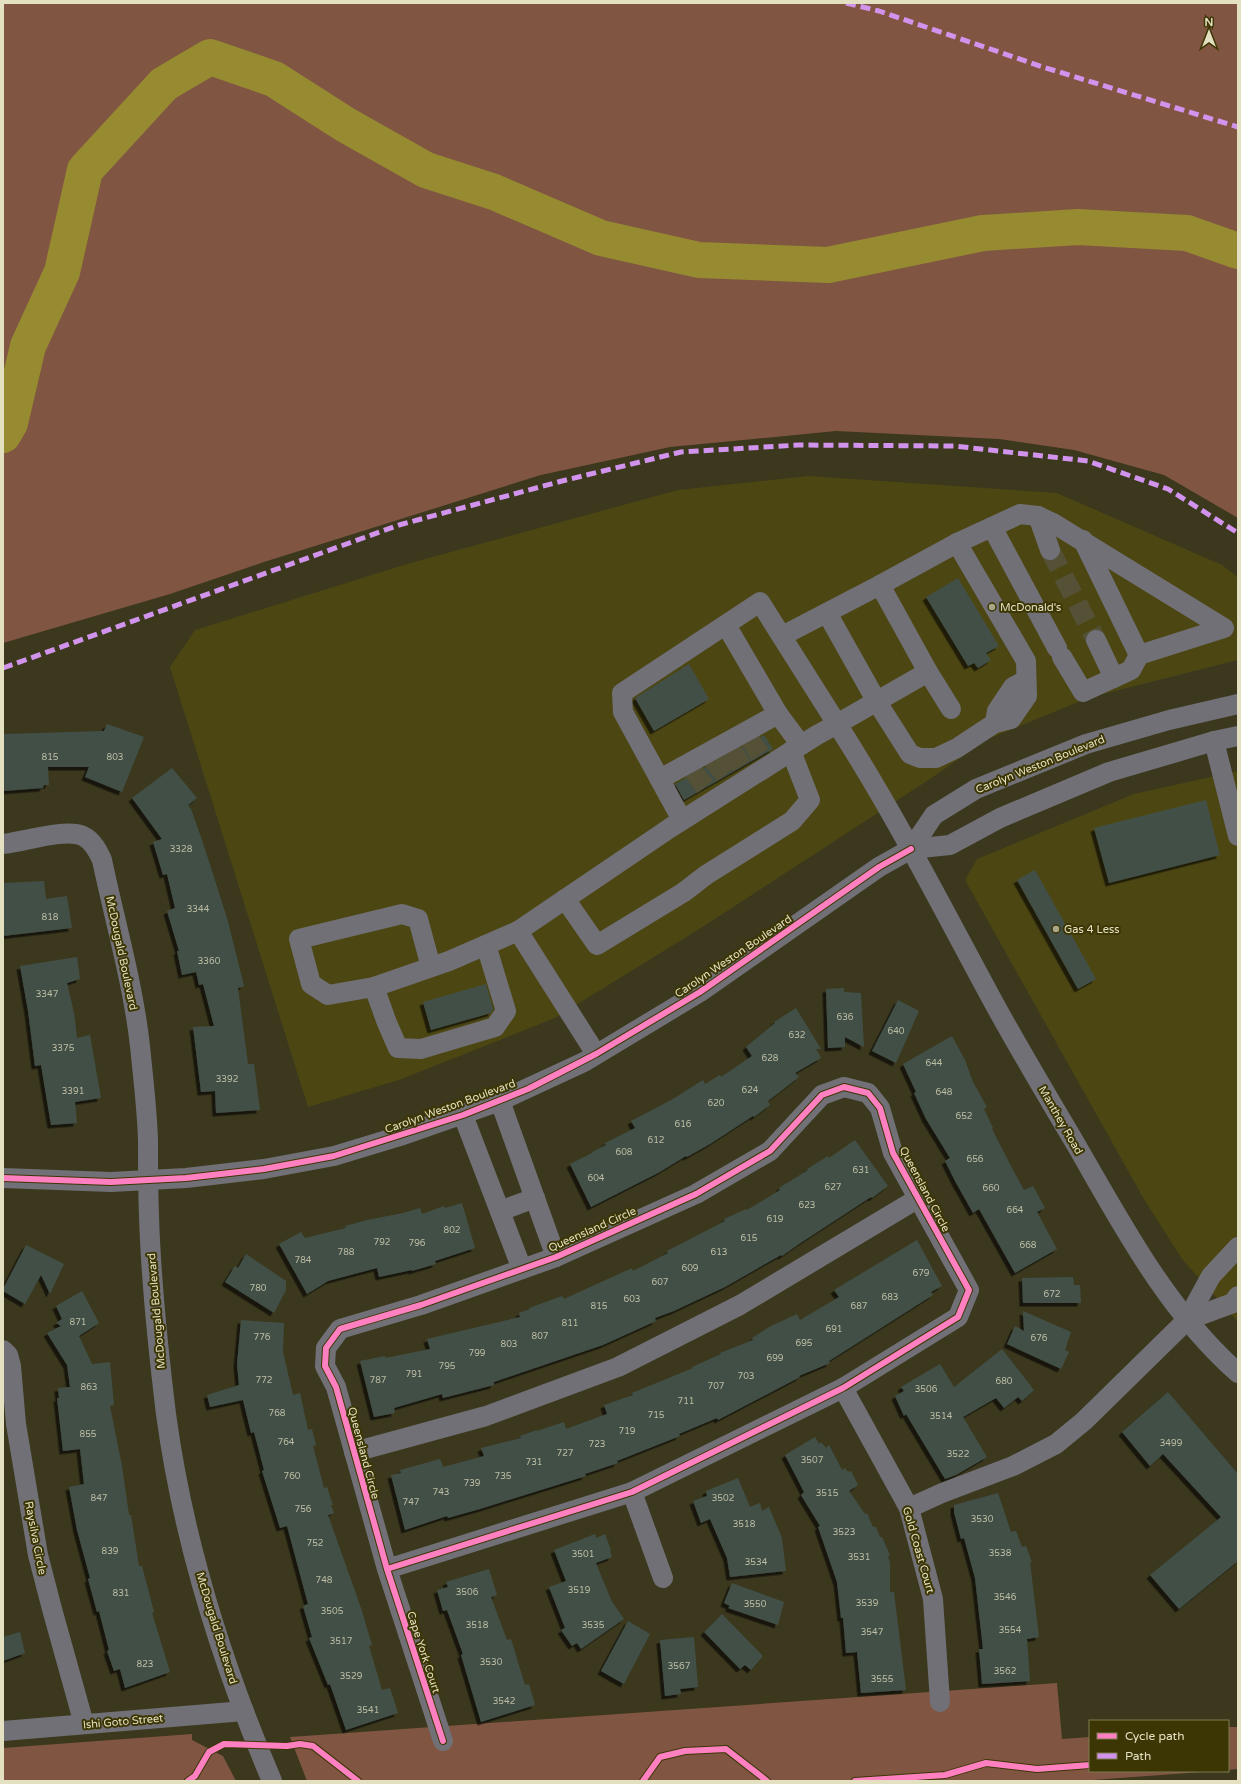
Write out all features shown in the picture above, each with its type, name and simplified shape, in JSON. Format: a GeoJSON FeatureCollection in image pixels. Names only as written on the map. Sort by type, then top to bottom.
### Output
{"type":"FeatureCollection","features":[{"type":"Feature","properties":{"kind":"street"},"geometry":{"type":"LineString","coordinates":[[782,636],[957,543],[1020,514],[1038,516],[1083,540],[1224,628],[1139,655],[1131,670],[1083,692],[1060,653],[992,527]]}},
{"type":"Feature","properties":{"kind":"street"},"geometry":{"type":"LineString","coordinates":[[1038,516],[1050,550]]}},
{"type":"Feature","properties":{"kind":"street"},"geometry":{"type":"LineString","coordinates":[[1083,540],[1139,655]]}},
{"type":"Feature","properties":{"kind":"street"},"geometry":{"type":"LineString","coordinates":[[827,613],[877,702],[910,754],[920,758],[936,758],[957,748],[996,723],[1011,719],[1027,696],[1026,661],[957,543]]}},
{"type":"Feature","properties":{"kind":"street"},"geometry":{"type":"LineString","coordinates":[[880,585],[928,672],[951,709]]}},
{"type":"Feature","properties":{"kind":"street","name":"Manthey Road"},"geometry":{"type":"LineString","coordinates":[[726,625],[760,602],[837,724],[911,849],[996,1007],[1133,1243],[1173,1302],[1199,1334],[1238,1372]]}},
{"type":"Feature","properties":{"kind":"street"},"geometry":{"type":"LineString","coordinates":[[565,899],[597,945],[684,892],[706,875],[792,821],[810,800],[796,748],[726,625],[622,693],[623,712],[682,820]]}},
{"type":"Feature","properties":{"kind":"street"},"geometry":{"type":"LineString","coordinates":[[1096,640],[1114,678]]}},
{"type":"Feature","properties":{"kind":"street"},"geometry":{"type":"LineString","coordinates":[[431,967],[418,920],[402,914],[299,938],[311,984],[328,995],[374,987],[431,967],[486,945],[518,931],[682,820],[711,794],[738,777],[764,761],[796,748],[928,672]]}},
{"type":"Feature","properties":{"kind":"street","name":"Carolyn Weston Boulevard"},"geometry":{"type":"LineString","coordinates":[[911,849],[934,814],[976,789],[1086,744],[1170,720],[1238,704]]}},
{"type":"Feature","properties":{"kind":"street"},"geometry":{"type":"LineString","coordinates":[[660,779],[691,767],[711,756],[748,735],[778,714]]}},
{"type":"Feature","properties":{"kind":"street","name":"Carolyn Weston Boulevard"},"geometry":{"type":"LineString","coordinates":[[3,1178],[111,1182],[264,1170],[334,1156],[464,1115],[500,1101],[596,1054],[700,992],[879,867],[911,849],[950,845],[1000,818],[1109,772],[1214,741],[1238,736]]}},
{"type":"Feature","properties":{"kind":"street"},"geometry":{"type":"LineString","coordinates":[[1214,741],[1238,836]]}},
{"type":"Feature","properties":{"kind":"street","name":"McDougald Boulevard"},"geometry":{"type":"LineString","coordinates":[[3,844],[62,833],[83,836],[96,847],[102,860],[130,977],[140,1042],[148,1138],[148,1180],[155,1311],[167,1415],[185,1516],[206,1598],[244,1711],[272,1781]]}},
{"type":"Feature","properties":{"kind":"street"},"geometry":{"type":"LineString","coordinates":[[518,931],[596,1054]]}},
{"type":"Feature","properties":{"kind":"street"},"geometry":{"type":"LineString","coordinates":[[374,987],[398,1048],[421,1049],[496,1027],[506,1011],[486,945]]}},
{"type":"Feature","properties":{"kind":"street","name":"Queensland Circle"},"geometry":{"type":"LineString","coordinates":[[844,1087],[868,1093],[880,1108],[893,1154],[917,1199],[969,1290],[958,1317],[844,1388],[632,1492],[387,1569],[336,1387],[325,1366],[326,1348],[340,1329],[421,1305],[556,1257],[696,1194],[770,1151],[822,1095],[844,1087]]}},
{"type":"Feature","properties":{"kind":"street","name":"Queensland Circle"},"geometry":{"type":"LineString","coordinates":[[500,1101],[556,1257]]}},
{"type":"Feature","properties":{"kind":"street"},"geometry":{"type":"LineString","coordinates":[[464,1115],[522,1269]]}},
{"type":"Feature","properties":{"kind":"street"},"geometry":{"type":"LineString","coordinates":[[500,1211],[535,1198]]}},
{"type":"Feature","properties":{"kind":"street"},"geometry":{"type":"LineString","coordinates":[[354,1452],[486,1416],[618,1367],[740,1305],[917,1199]]}},
{"type":"Feature","properties":{"kind":"street"},"geometry":{"type":"LineString","coordinates":[[909,1508],[942,1493],[1013,1466],[1056,1444],[1084,1421],[1188,1320],[1211,1276],[1238,1247]]}},
{"type":"Feature","properties":{"kind":"street"},"geometry":{"type":"LineString","coordinates":[[1188,1320],[1233,1302],[1238,1296]]}},
{"type":"Feature","properties":{"kind":"street","name":"Raysilva Circle"},"geometry":{"type":"LineString","coordinates":[[3,1350],[8,1355],[11,1366],[16,1424],[38,1555],[84,1724]]}},
{"type":"Feature","properties":{"kind":"street","name":"Gold Coast Court"},"geometry":{"type":"LineString","coordinates":[[844,1388],[909,1508],[933,1599],[940,1702]]}},
{"type":"Feature","properties":{"kind":"street"},"geometry":{"type":"LineString","coordinates":[[632,1492],[663,1578]]}},
{"type":"Feature","properties":{"kind":"street","name":"Cape York Court"},"geometry":{"type":"LineString","coordinates":[[387,1569],[443,1741]]}},
{"type":"Feature","properties":{"kind":"street","name":"Ishi Goto Street"},"geometry":{"type":"LineString","coordinates":[[3,1730],[244,1711]]}},
{"type":"Feature","properties":{"kind":"shaded area"},"geometry":{"type":"Polygon","coordinates":[[[3,3],[1238,3],[1238,518],[1164,475],[1074,450],[999,439],[836,431],[670,447],[541,475],[264,562],[170,594],[3,643],[3,3]]]}},
{"type":"Feature","properties":{"kind":"shaded area"},"geometry":{"type":"Polygon","coordinates":[[[808,476],[1057,493],[1222,565],[1238,577],[1238,660],[1091,697],[988,739],[927,781],[701,928],[555,1018],[399,1080],[308,1107],[170,667],[195,630],[407,564],[678,490],[808,476]]]}},
{"type":"Feature","properties":{"kind":"shaded area"},"geometry":{"type":"Polygon","coordinates":[[[1238,771],[1238,1322],[1182,1259],[1145,1201],[965,880],[977,859],[1134,794],[1238,771]]]}},
{"type":"Feature","properties":{"kind":"shaded area"},"geometry":{"type":"Polygon","coordinates":[[[1057,1683],[1062,1739],[1089,1737],[1089,1772],[1202,1772],[1079,1781],[307,1781],[290,1737],[1057,1683]]]}},
{"type":"Feature","properties":{"kind":"shaded area"},"geometry":{"type":"Polygon","coordinates":[[[1229,1727],[1238,1727],[1238,1769],[1229,1770],[1229,1727]]]}},
{"type":"Feature","properties":{"kind":"shaded area"},"geometry":{"type":"Polygon","coordinates":[[[192,1734],[192,1740],[223,1756],[236,1781],[3,1781],[3,1748],[192,1734]]]}},
{"type":"Feature","properties":{"kind":"building"},"geometry":{"type":"Polygon","coordinates":[[[958,578],[999,646],[986,653],[991,660],[978,668],[974,663],[968,666],[926,597],[958,578]]]}},
{"type":"Feature","properties":{"kind":"building"},"geometry":{"type":"Polygon","coordinates":[[[689,664],[709,699],[654,731],[635,698],[689,664]]]}},
{"type":"Feature","properties":{"kind":"building"},"geometry":{"type":"Polygon","coordinates":[[[107,724],[144,737],[122,792],[85,777],[89,767],[48,767],[49,785],[44,785],[43,788],[3,791],[3,734],[104,731],[107,724]]]}},
{"type":"Feature","properties":{"kind":"building"},"geometry":{"type":"Polygon","coordinates":[[[764,735],[773,749],[684,800],[675,784],[764,735]]]}},
{"type":"Feature","properties":{"kind":"building"},"geometry":{"type":"Polygon","coordinates":[[[172,768],[197,798],[188,805],[191,809],[202,840],[227,918],[244,986],[238,988],[248,1064],[254,1064],[260,1110],[216,1113],[215,1091],[201,1092],[193,1027],[214,1026],[203,984],[199,985],[196,972],[182,975],[177,951],[179,951],[167,911],[175,908],[167,874],[163,875],[153,842],[162,839],[132,798],[172,768]]]}},
{"type":"Feature","properties":{"kind":"building"},"geometry":{"type":"Polygon","coordinates":[[[1206,800],[1220,855],[1109,883],[1094,828],[1206,800]]]}},
{"type":"Feature","properties":{"kind":"building"},"geometry":{"type":"Polygon","coordinates":[[[1035,870],[1096,979],[1078,989],[1017,880],[1035,870]]]}},
{"type":"Feature","properties":{"kind":"building"},"geometry":{"type":"Polygon","coordinates":[[[44,881],[46,899],[67,896],[72,928],[3,936],[3,883],[44,881]]]}},
{"type":"Feature","properties":{"kind":"building"},"geometry":{"type":"Polygon","coordinates":[[[77,957],[80,979],[67,983],[74,1013],[77,1038],[90,1035],[101,1098],[75,1102],[77,1123],[51,1125],[41,1065],[35,1066],[28,1011],[20,966],[77,957]]]}},
{"type":"Feature","properties":{"kind":"building"},"geometry":{"type":"Polygon","coordinates":[[[486,984],[493,1009],[491,1013],[431,1030],[423,1002],[486,984]]]}},
{"type":"Feature","properties":{"kind":"building"},"geometry":{"type":"Polygon","coordinates":[[[844,988],[844,992],[861,993],[864,1047],[845,1037],[845,1047],[828,1048],[826,989],[844,988]]]}},
{"type":"Feature","properties":{"kind":"building"},"geometry":{"type":"Polygon","coordinates":[[[898,1000],[919,1011],[896,1063],[872,1051],[898,1000]]]}},
{"type":"Feature","properties":{"kind":"building"},"geometry":{"type":"Polygon","coordinates":[[[796,1008],[821,1049],[816,1049],[821,1058],[795,1073],[799,1077],[768,1101],[770,1105],[754,1117],[753,1116],[687,1157],[686,1156],[658,1173],[591,1207],[570,1164],[606,1145],[605,1143],[635,1128],[631,1121],[673,1099],[703,1080],[705,1084],[720,1075],[721,1077],[752,1056],[746,1047],[775,1023],[774,1022],[796,1008]]]}},
{"type":"Feature","properties":{"kind":"building"},"geometry":{"type":"Polygon","coordinates":[[[952,1036],[965,1060],[973,1082],[987,1107],[984,1109],[993,1128],[992,1129],[1012,1168],[1024,1190],[1033,1186],[1045,1208],[1037,1212],[1057,1249],[1015,1273],[979,1209],[973,1213],[955,1181],[945,1161],[950,1158],[926,1119],[903,1064],[952,1036]]]}},
{"type":"Feature","properties":{"kind":"building"},"geometry":{"type":"Polygon","coordinates":[[[855,1140],[888,1186],[782,1256],[781,1255],[725,1287],[674,1311],[655,1318],[656,1321],[603,1345],[494,1382],[494,1385],[443,1398],[442,1394],[394,1408],[395,1413],[374,1417],[360,1361],[385,1356],[385,1358],[430,1349],[427,1339],[520,1317],[519,1313],[530,1309],[529,1308],[562,1296],[564,1299],[632,1268],[633,1271],[668,1253],[667,1251],[725,1221],[724,1219],[746,1209],[747,1210],[780,1190],[779,1188],[808,1170],[807,1169],[828,1156],[829,1158],[855,1140]]]}},
{"type":"Feature","properties":{"kind":"building"},"geometry":{"type":"Polygon","coordinates":[[[462,1203],[475,1248],[435,1261],[436,1264],[412,1271],[379,1277],[377,1268],[328,1281],[307,1294],[279,1244],[301,1232],[305,1238],[346,1228],[345,1226],[367,1220],[420,1208],[422,1214],[444,1206],[445,1208],[462,1203]]]}},
{"type":"Feature","properties":{"kind":"building"},"geometry":{"type":"Polygon","coordinates":[[[917,1240],[942,1286],[931,1292],[933,1295],[829,1361],[830,1363],[799,1376],[800,1377],[718,1420],[717,1418],[679,1434],[680,1436],[617,1461],[618,1463],[585,1474],[586,1476],[480,1509],[448,1518],[447,1516],[405,1530],[391,1475],[401,1473],[400,1470],[440,1459],[443,1467],[484,1456],[481,1448],[521,1438],[520,1436],[564,1422],[566,1429],[607,1414],[604,1405],[633,1395],[632,1393],[693,1368],[692,1367],[721,1354],[720,1353],[753,1340],[752,1338],[771,1326],[797,1314],[800,1320],[839,1297],[834,1290],[917,1240]]]}},
{"type":"Feature","properties":{"kind":"building"},"geometry":{"type":"Polygon","coordinates":[[[26,1245],[64,1264],[50,1294],[41,1275],[25,1304],[3,1291],[3,1289],[26,1245]]]}},
{"type":"Feature","properties":{"kind":"building"},"geometry":{"type":"Polygon","coordinates":[[[246,1254],[286,1281],[286,1290],[274,1313],[225,1282],[235,1266],[238,1268],[246,1254]]]}},
{"type":"Feature","properties":{"kind":"building"},"geometry":{"type":"Polygon","coordinates":[[[1073,1277],[1074,1285],[1080,1285],[1081,1303],[1023,1303],[1022,1278],[1073,1277]]]}},
{"type":"Feature","properties":{"kind":"building"},"geometry":{"type":"Polygon","coordinates":[[[82,1291],[99,1323],[79,1336],[92,1364],[110,1362],[114,1405],[110,1406],[122,1466],[129,1515],[131,1515],[139,1566],[142,1566],[154,1612],[152,1613],[170,1672],[125,1688],[120,1669],[114,1671],[107,1651],[109,1650],[99,1611],[97,1612],[88,1579],[90,1578],[77,1530],[69,1487],[84,1484],[80,1449],[63,1451],[57,1398],[59,1398],[58,1388],[70,1387],[67,1365],[47,1333],[61,1326],[56,1323],[62,1319],[56,1306],[82,1291]]]}},
{"type":"Feature","properties":{"kind":"building"},"geometry":{"type":"Polygon","coordinates":[[[1023,1311],[1071,1332],[1065,1350],[1069,1352],[1061,1369],[1007,1344],[1015,1326],[1024,1331],[1023,1311]]]}},
{"type":"Feature","properties":{"kind":"building"},"geometry":{"type":"Polygon","coordinates":[[[241,1320],[284,1323],[283,1352],[293,1395],[300,1393],[308,1430],[312,1429],[316,1445],[313,1446],[324,1488],[327,1487],[333,1505],[331,1505],[334,1513],[328,1515],[361,1608],[372,1645],[369,1646],[382,1690],[390,1688],[398,1713],[346,1730],[330,1684],[328,1685],[309,1638],[312,1637],[303,1606],[308,1604],[287,1526],[280,1528],[262,1471],[264,1470],[254,1432],[251,1433],[243,1400],[210,1407],[207,1395],[239,1385],[237,1364],[241,1320]]]}},
{"type":"Feature","properties":{"kind":"building"},"geometry":{"type":"Polygon","coordinates":[[[1002,1349],[1034,1390],[1022,1401],[1018,1397],[1004,1408],[996,1398],[963,1417],[987,1457],[956,1475],[945,1479],[906,1414],[904,1416],[895,1396],[904,1391],[901,1387],[940,1364],[954,1387],[1002,1349]]]}},
{"type":"Feature","properties":{"kind":"building"},"geometry":{"type":"Polygon","coordinates":[[[1168,1392],[1238,1474],[1238,1561],[1179,1609],[1150,1575],[1221,1517],[1163,1454],[1150,1466],[1122,1432],[1168,1392]]]}},
{"type":"Feature","properties":{"kind":"building"},"geometry":{"type":"Polygon","coordinates":[[[815,1437],[819,1444],[821,1442],[826,1448],[829,1445],[842,1470],[845,1468],[848,1472],[851,1471],[858,1485],[849,1491],[865,1514],[867,1513],[873,1527],[876,1527],[890,1555],[888,1556],[890,1563],[890,1592],[894,1592],[906,1690],[861,1693],[857,1652],[846,1653],[843,1618],[841,1618],[837,1582],[818,1527],[820,1526],[801,1495],[804,1492],[785,1455],[815,1437]]]}},
{"type":"Feature","properties":{"kind":"building"},"geometry":{"type":"Polygon","coordinates":[[[738,1478],[750,1507],[760,1503],[762,1511],[769,1507],[782,1538],[786,1571],[730,1577],[727,1558],[710,1519],[701,1523],[693,1501],[707,1496],[706,1491],[738,1478]]]}},
{"type":"Feature","properties":{"kind":"building"},"geometry":{"type":"Polygon","coordinates":[[[998,1493],[1011,1532],[1016,1531],[1022,1547],[1026,1546],[1032,1562],[1030,1562],[1039,1637],[1027,1639],[1030,1681],[982,1684],[979,1649],[983,1649],[975,1578],[964,1538],[961,1539],[954,1512],[954,1505],[998,1493]]]}},
{"type":"Feature","properties":{"kind":"building"},"geometry":{"type":"Polygon","coordinates":[[[595,1534],[596,1538],[605,1534],[611,1550],[612,1557],[596,1563],[612,1602],[624,1619],[581,1649],[577,1643],[572,1646],[561,1630],[565,1628],[549,1587],[566,1581],[554,1550],[595,1534]]]}},
{"type":"Feature","properties":{"kind":"building"},"geometry":{"type":"Polygon","coordinates":[[[489,1569],[497,1595],[491,1597],[507,1640],[511,1639],[525,1685],[529,1684],[535,1705],[481,1722],[461,1655],[463,1654],[447,1610],[443,1611],[437,1590],[448,1587],[446,1582],[489,1569]]]}},
{"type":"Feature","properties":{"kind":"building"},"geometry":{"type":"Polygon","coordinates":[[[732,1583],[784,1602],[778,1625],[728,1608],[730,1606],[724,1603],[732,1583]]]}},
{"type":"Feature","properties":{"kind":"building"},"geometry":{"type":"Polygon","coordinates":[[[722,1614],[763,1656],[751,1670],[745,1665],[740,1669],[704,1632],[722,1614]]]}},
{"type":"Feature","properties":{"kind":"building"},"geometry":{"type":"Polygon","coordinates":[[[628,1621],[650,1634],[624,1684],[601,1671],[628,1621]]]}},
{"type":"Feature","properties":{"kind":"building"},"geometry":{"type":"Polygon","coordinates":[[[20,1632],[25,1653],[3,1661],[3,1637],[20,1632]]]}},
{"type":"Feature","properties":{"kind":"building"},"geometry":{"type":"Polygon","coordinates":[[[694,1637],[698,1687],[680,1689],[681,1694],[665,1696],[660,1640],[694,1637]]]}},
{"type":"Feature","properties":{"kind":"waterway"},"geometry":{"type":"LineString","coordinates":[[3,435],[10,423],[28,346],[62,272],[85,170],[164,84],[210,57],[274,79],[346,125],[426,170],[494,192],[601,238],[699,260],[828,265],[983,233],[1078,227],[1187,233],[1238,251]]}},
{"type":"Feature","properties":{"kind":"tunnel"},"geometry":{"type":"LineString","coordinates":[[1050,550],[1096,640]]}},
{"type":"Feature","properties":{"kind":"tunnel"},"geometry":{"type":"LineString","coordinates":[[749,738],[761,756]]}},
{"type":"Feature","properties":{"kind":"tunnel"},"geometry":{"type":"LineString","coordinates":[[731,749],[742,767]]}},
{"type":"Feature","properties":{"kind":"tunnel"},"geometry":{"type":"LineString","coordinates":[[713,759],[726,776]]}},
{"type":"Feature","properties":{"kind":"tunnel"},"geometry":{"type":"LineString","coordinates":[[693,771],[706,788]]}},
{"type":"Feature","properties":{"kind":"marked path"},"geometry":{"type":"LineString","coordinates":[[846,3],[879,11],[1043,67],[1238,127]]}},
{"type":"Feature","properties":{"kind":"marked path"},"geometry":{"type":"LineString","coordinates":[[3,668],[399,525],[562,481],[681,452],[799,445],[954,446],[1088,461],[1168,489],[1238,533]]}},
{"type":"Feature","properties":{"kind":"cycle path"},"geometry":{"type":"LineString","coordinates":[[3,1178],[111,1182],[186,1178],[264,1169],[334,1156],[463,1115],[528,1089],[596,1054],[700,992],[879,867],[911,849]]}},
{"type":"Feature","properties":{"kind":"cycle path"},"geometry":{"type":"LineString","coordinates":[[387,1569],[632,1492],[843,1388],[958,1317],[969,1290],[893,1153],[880,1108],[868,1093],[844,1087],[822,1095],[770,1151],[696,1194],[556,1257],[421,1305],[340,1329],[326,1348],[325,1366],[336,1387],[387,1569],[443,1741]]}},
{"type":"Feature","properties":{"kind":"cycle path"},"geometry":{"type":"LineString","coordinates":[[188,1781],[195,1776],[209,1752],[224,1744],[287,1746],[300,1744],[313,1746],[358,1781]]}},
{"type":"Feature","properties":{"kind":"cycle path"},"geometry":{"type":"LineString","coordinates":[[643,1781],[660,1757],[685,1751],[726,1749],[767,1781]]}},
{"type":"Feature","properties":{"kind":"cycle path"},"geometry":{"type":"LineString","coordinates":[[855,1781],[945,1775],[986,1763],[1037,1769],[1089,1765]]}},
{"type":"Feature","properties":{"kind":"place","name":"McDonald's"},"geometry":{"type":"Point","coordinates":[992,607]}},
{"type":"Feature","properties":{"kind":"place","name":"Gas 4 Less"},"geometry":{"type":"Point","coordinates":[1056,929]}}]}
